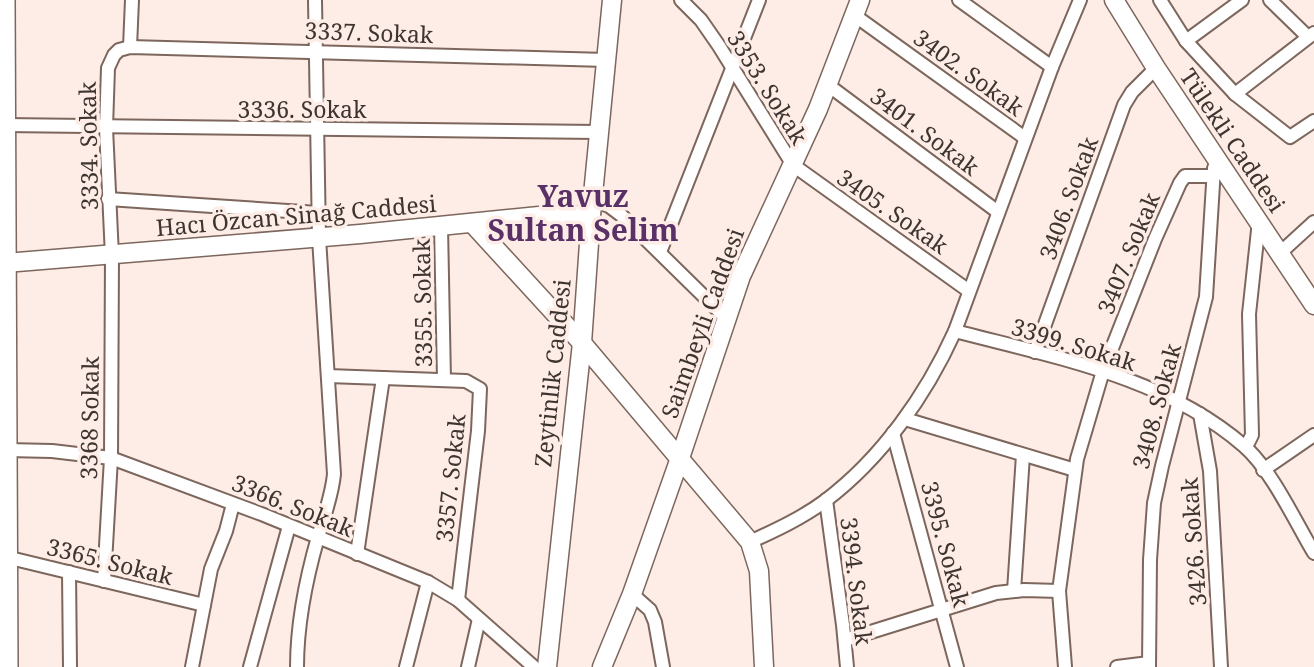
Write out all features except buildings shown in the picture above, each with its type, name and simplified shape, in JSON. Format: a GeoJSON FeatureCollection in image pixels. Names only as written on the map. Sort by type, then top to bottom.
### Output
{"type":"FeatureCollection","features":[{"type":"Feature","properties":{"kind":"highway"},"geometry":{"type":"LineString","coordinates":[[3,0],[6,667]]}},
{"type":"Feature","properties":{"kind":"street"},"geometry":{"type":"LineString","coordinates":[[130,47],[132,0]]}},
{"type":"Feature","properties":{"kind":"street"},"geometry":{"type":"LineString","coordinates":[[297,667],[298,628],[334,474],[319,238],[315,0]]}},
{"type":"Feature","properties":{"kind":"street","name":"Zeytinlik Caddesi"},"geometry":{"type":"LineString","coordinates":[[547,667],[582,343],[612,0]]}},
{"type":"Feature","properties":{"kind":"street","name":"3353. Sokak"},"geometry":{"type":"LineString","coordinates":[[681,0],[701,20],[793,165]]}},
{"type":"Feature","properties":{"kind":"street"},"geometry":{"type":"LineString","coordinates":[[660,251],[759,0]]}},
{"type":"Feature","properties":{"kind":"street"},"geometry":{"type":"LineString","coordinates":[[959,0],[1052,67]]}},
{"type":"Feature","properties":{"kind":"street"},"geometry":{"type":"LineString","coordinates":[[750,542],[798,519],[826,500],[853,476],[905,419],[955,331],[1025,138],[1080,0]]}},
{"type":"Feature","properties":{"kind":"street","name":"Tülekli Caddesi"},"geometry":{"type":"LineString","coordinates":[[1114,0],[1214,167],[1259,221],[1314,305]]}},
{"type":"Feature","properties":{"kind":"street"},"geometry":{"type":"LineString","coordinates":[[1160,0],[1186,41],[1236,94],[1290,137],[1314,121]]}},
{"type":"Feature","properties":{"kind":"street"},"geometry":{"type":"LineString","coordinates":[[1186,41],[1242,0]]}},
{"type":"Feature","properties":{"kind":"street"},"geometry":{"type":"LineString","coordinates":[[1236,94],[1311,35],[1270,0]]}},
{"type":"Feature","properties":{"kind":"street","name":"Saimbeyli Caddesi"},"geometry":{"type":"LineString","coordinates":[[602,667],[632,594],[741,276],[828,85],[857,8]]}},
{"type":"Feature","properties":{"kind":"street","name":"3402. Sokak"},"geometry":{"type":"LineString","coordinates":[[857,8],[1025,138]]}},
{"type":"Feature","properties":{"kind":"street","name":"3337. Sokak"},"geometry":{"type":"LineString","coordinates":[[130,47],[606,60]]}},
{"type":"Feature","properties":{"kind":"street","name":"3334. Sokak"},"geometry":{"type":"LineString","coordinates":[[112,256],[106,128],[108,68],[110,60],[119,50],[130,47]]}},
{"type":"Feature","properties":{"kind":"street","name":"3406. Sokak"},"geometry":{"type":"LineString","coordinates":[[1035,352],[1124,105],[1156,68]]}},
{"type":"Feature","properties":{"kind":"street","name":"3401. Sokak"},"geometry":{"type":"LineString","coordinates":[[828,85],[998,212]]}},
{"type":"Feature","properties":{"kind":"street","name":"3336. Sokak"},"geometry":{"type":"LineString","coordinates":[[5,125],[599,132]]}},
{"type":"Feature","properties":{"kind":"street","name":"3405. Sokak"},"geometry":{"type":"LineString","coordinates":[[793,165],[969,291]]}},
{"type":"Feature","properties":{"kind":"street","name":"3407. Sokak"},"geometry":{"type":"LineString","coordinates":[[1103,371],[1154,239],[1180,183],[1185,176],[1214,167]]}},
{"type":"Feature","properties":{"kind":"street","name":"3408. Sokak"},"geometry":{"type":"LineString","coordinates":[[1149,665],[1150,561],[1154,503],[1206,297],[1214,167]]}},
{"type":"Feature","properties":{"kind":"street"},"geometry":{"type":"LineString","coordinates":[[108,199],[318,213]]}},
{"type":"Feature","properties":{"kind":"street"},"geometry":{"type":"LineString","coordinates":[[592,207],[609,206],[621,215],[727,318]]}},
{"type":"Feature","properties":{"kind":"street","name":"Hacı Özcan Sinağ Caddesi"},"geometry":{"type":"LineString","coordinates":[[5,263],[319,238],[539,216],[592,207]]}},
{"type":"Feature","properties":{"kind":"street"},"geometry":{"type":"LineString","coordinates":[[1246,447],[1252,435],[1250,314],[1259,221]]}},
{"type":"Feature","properties":{"kind":"street"},"geometry":{"type":"LineString","coordinates":[[1279,254],[1314,222]]}},
{"type":"Feature","properties":{"kind":"street"},"geometry":{"type":"LineString","coordinates":[[472,223],[582,343],[750,542],[759,571],[764,667]]}},
{"type":"Feature","properties":{"kind":"street","name":"3355. Sokak"},"geometry":{"type":"LineString","coordinates":[[441,226],[444,380]]}},
{"type":"Feature","properties":{"kind":"street","name":"3368 Sokak"},"geometry":{"type":"LineString","coordinates":[[104,581],[111,458],[112,256]]}},
{"type":"Feature","properties":{"kind":"street","name":"3399. Sokak"},"geometry":{"type":"LineString","coordinates":[[955,331],[1103,371],[1179,401],[1246,447],[1264,470],[1314,553]]}},
{"type":"Feature","properties":{"kind":"street"},"geometry":{"type":"LineString","coordinates":[[1065,667],[1059,591],[1075,470],[1103,371]]}},
{"type":"Feature","properties":{"kind":"street","name":"3357. Sokak"},"geometry":{"type":"LineString","coordinates":[[328,376],[444,380],[473,384],[480,389],[458,600]]}},
{"type":"Feature","properties":{"kind":"street"},"geometry":{"type":"LineString","coordinates":[[357,554],[383,378]]}},
{"type":"Feature","properties":{"kind":"street","name":"3426. Sokak"},"geometry":{"type":"LineString","coordinates":[[1200,414],[1210,471],[1221,667]]}},
{"type":"Feature","properties":{"kind":"street"},"geometry":{"type":"LineString","coordinates":[[905,419],[1075,470]]}},
{"type":"Feature","properties":{"kind":"street","name":"3395. Sokak"},"geometry":{"type":"LineString","coordinates":[[893,433],[957,667]]}},
{"type":"Feature","properties":{"kind":"street"},"geometry":{"type":"LineString","coordinates":[[1264,470],[1314,435]]}},
{"type":"Feature","properties":{"kind":"street","name":"3366. Sokak"},"geometry":{"type":"LineString","coordinates":[[7,450],[52,451],[111,458],[233,503],[428,582],[458,600],[534,667]]}},
{"type":"Feature","properties":{"kind":"street"},"geometry":{"type":"LineString","coordinates":[[1014,591],[1023,454]]}},
{"type":"Feature","properties":{"kind":"street","name":"3394. Sokak"},"geometry":{"type":"LineString","coordinates":[[826,500],[847,667]]}},
{"type":"Feature","properties":{"kind":"street"},"geometry":{"type":"LineString","coordinates":[[192,667],[211,569],[226,531],[233,503]]}},
{"type":"Feature","properties":{"kind":"street"},"geometry":{"type":"LineString","coordinates":[[250,667],[289,526]]}},
{"type":"Feature","properties":{"kind":"street","name":"3365. Sokak"},"geometry":{"type":"LineString","coordinates":[[6,557],[204,605]]}},
{"type":"Feature","properties":{"kind":"street"},"geometry":{"type":"LineString","coordinates":[[69,572],[69,667]]}},
{"type":"Feature","properties":{"kind":"street"},"geometry":{"type":"LineString","coordinates":[[406,667],[428,582]]}},
{"type":"Feature","properties":{"kind":"street"},"geometry":{"type":"LineString","coordinates":[[845,640],[996,593],[1059,591]]}},
{"type":"Feature","properties":{"kind":"street"},"geometry":{"type":"LineString","coordinates":[[632,594],[650,610],[655,622],[663,667]]}},
{"type":"Feature","properties":{"kind":"street"},"geometry":{"type":"LineString","coordinates":[[468,667],[479,618]]}},
{"type":"Feature","properties":{"kind":"street"},"geometry":{"type":"LineString","coordinates":[[1117,667],[1149,665]]}},
{"type":"Feature","properties":{"kind":"district","name":"Yavuz Sultan Selim"},"geometry":{"type":"Point","coordinates":[583,212]}}]}
